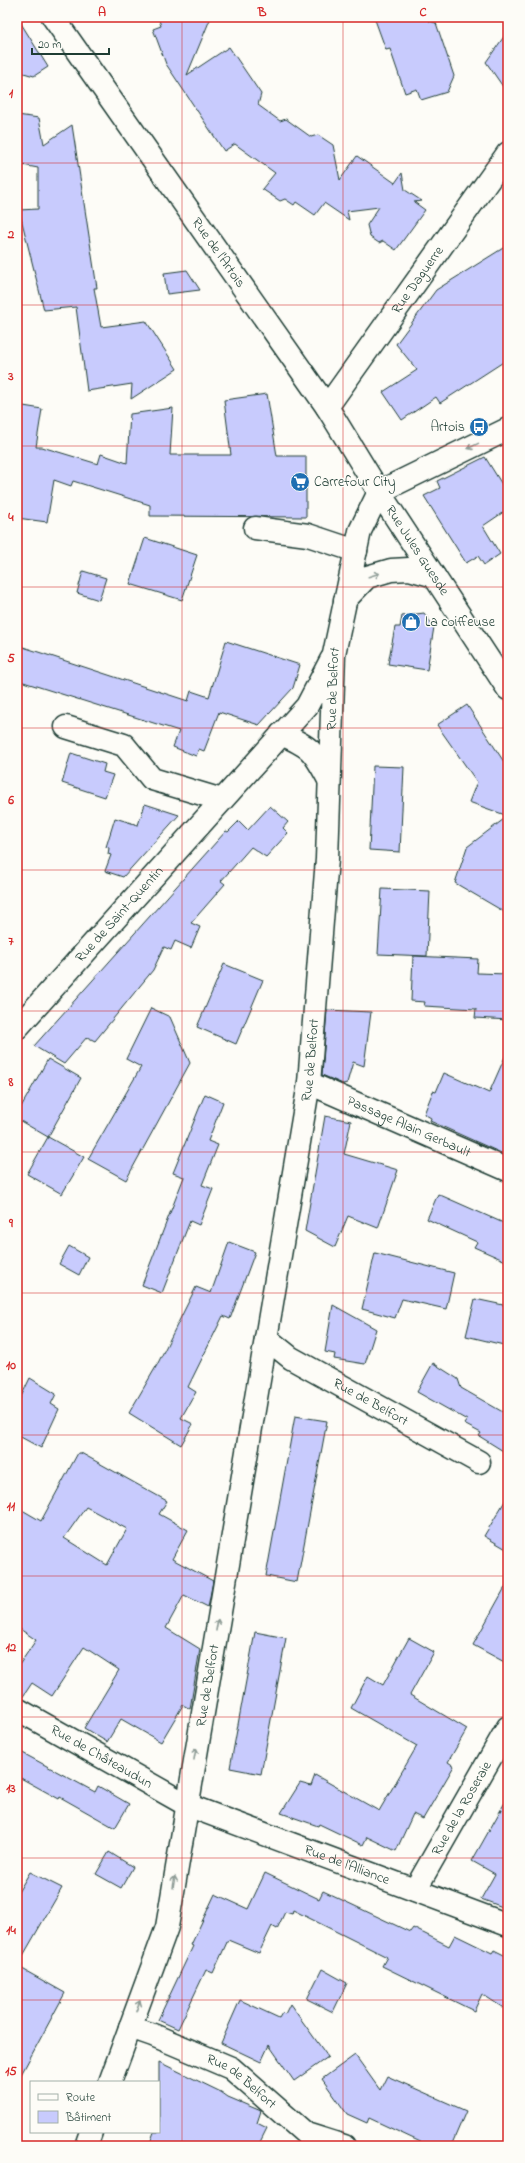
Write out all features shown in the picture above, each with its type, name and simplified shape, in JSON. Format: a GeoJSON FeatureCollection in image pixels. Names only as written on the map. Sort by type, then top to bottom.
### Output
{"type":"FeatureCollection","features":[{"type":"Feature","properties":{"kind":"street","name":"Rue de l'Artois"},"geometry":{"type":"LineString","coordinates":[[53,17],[326,407],[379,492]]}},
{"type":"Feature","properties":{"kind":"street","name":"Rue Daguerre"},"geometry":{"type":"LineString","coordinates":[[326,407],[508,153]]}},
{"type":"Feature","properties":{"kind":"street"},"geometry":{"type":"LineString","coordinates":[[379,492],[508,429]]}},
{"type":"Feature","properties":{"kind":"street","name":"Rue de Belfort"},"geometry":{"type":"LineString","coordinates":[[110,2081],[167,1927],[310,1083],[326,859],[334,654],[360,531],[379,492]]}},
{"type":"Feature","properties":{"kind":"street","name":"Rue Jules Guesde"},"geometry":{"type":"LineString","coordinates":[[379,492],[508,689]]}},
{"type":"Feature","properties":{"kind":"street"},"geometry":{"type":"LineString","coordinates":[[255,528],[308,535],[356,551]]}},
{"type":"Feature","properties":{"kind":"street"},"geometry":{"type":"LineString","coordinates":[[345,600],[367,577],[391,570],[409,569],[434,576]]}},
{"type":"Feature","properties":{"kind":"street","name":"Rue de Saint-Quentin"},"geometry":{"type":"LineString","coordinates":[[17,1028],[307,706],[334,654]]}},
{"type":"Feature","properties":{"kind":"street"},"geometry":{"type":"LineString","coordinates":[[66,727],[124,745],[152,779],[222,800]]}},
{"type":"Feature","properties":{"kind":"street","name":"Rue de Belfort"},"geometry":{"type":"LineString","coordinates":[[281,734],[305,744],[315,754],[328,779]]}},
{"type":"Feature","properties":{"kind":"street","name":"Passage Alain Gerbault"},"geometry":{"type":"LineString","coordinates":[[310,1083],[508,1170]]}},
{"type":"Feature","properties":{"kind":"street","name":"Rue de Belfort"},"geometry":{"type":"LineString","coordinates":[[266,1338],[291,1358],[479,1462]]}},
{"type":"Feature","properties":{"kind":"street","name":"Rue de Châteaudun"},"geometry":{"type":"LineString","coordinates":[[17,1709],[187,1805]]}},
{"type":"Feature","properties":{"kind":"street","name":"Rue de la Roseraie"},"geometry":{"type":"LineString","coordinates":[[415,1890],[508,1728]]}},
{"type":"Feature","properties":{"kind":"street","name":"Rue de l'Alliance"},"geometry":{"type":"LineString","coordinates":[[187,1805],[508,1925]]}},
{"type":"Feature","properties":{"kind":"street","name":"Rue de Belfort"},"geometry":{"type":"LineString","coordinates":[[130,2027],[153,2035],[230,2068],[306,2134],[344,2146]]}},
{"type":"Feature","properties":{"kind":"street"},"geometry":{"type":"LineString","coordinates":[[86,2146],[91,2133]]}},
{"type":"Feature","properties":{"kind":"building"},"geometry":{"type":"Polygon","coordinates":[[[17,17],[48,67],[34,76],[17,71],[17,17]]]}},
{"type":"Feature","properties":{"kind":"building"},"geometry":{"type":"Polygon","coordinates":[[[158,17],[211,17],[187,75],[229,47],[261,94],[258,105],[280,121],[286,119],[311,137],[318,135],[333,145],[340,180],[357,156],[395,183],[402,173],[405,190],[422,201],[414,202],[425,210],[396,250],[383,241],[379,243],[370,237],[367,225],[379,207],[347,211],[349,220],[324,203],[315,215],[296,202],[294,205],[285,199],[280,201],[262,189],[275,173],[235,144],[224,151],[166,64],[153,29],[161,26],[158,17]]]}},
{"type":"Feature","properties":{"kind":"building"},"geometry":{"type":"Polygon","coordinates":[[[374,17],[428,17],[429,21],[436,23],[454,76],[447,92],[421,100],[417,89],[405,93],[390,49],[386,50],[374,17]]]}},
{"type":"Feature","properties":{"kind":"building"},"geometry":{"type":"Polygon","coordinates":[[[508,31],[508,94],[486,62],[508,31]]]}},
{"type":"Feature","properties":{"kind":"building"},"geometry":{"type":"Polygon","coordinates":[[[17,115],[39,118],[44,144],[72,125],[97,288],[94,288],[101,327],[146,321],[177,369],[131,399],[132,384],[87,391],[76,307],[44,310],[19,210],[38,209],[38,168],[17,164],[17,115]]]}},
{"type":"Feature","properties":{"kind":"building"},"geometry":{"type":"Polygon","coordinates":[[[508,245],[508,359],[440,403],[436,397],[402,420],[383,392],[417,370],[396,344],[436,290],[508,245]]]}},
{"type":"Feature","properties":{"kind":"building"},"geometry":{"type":"Polygon","coordinates":[[[187,270],[200,290],[167,294],[164,273],[187,270]]]}},
{"type":"Feature","properties":{"kind":"building"},"geometry":{"type":"Polygon","coordinates":[[[267,394],[277,456],[306,456],[306,517],[150,516],[150,505],[73,481],[71,486],[54,480],[47,522],[17,518],[17,405],[42,409],[36,447],[42,447],[98,464],[101,454],[127,463],[130,414],[173,408],[170,455],[231,455],[224,400],[267,394]]]}},
{"type":"Feature","properties":{"kind":"building"},"geometry":{"type":"Polygon","coordinates":[[[485,457],[508,494],[508,509],[483,526],[500,554],[484,565],[478,556],[466,563],[424,496],[440,488],[437,481],[485,457]]]}},
{"type":"Feature","properties":{"kind":"building"},"geometry":{"type":"Polygon","coordinates":[[[145,538],[197,555],[182,600],[130,584],[145,538]]]}},
{"type":"Feature","properties":{"kind":"building"},"geometry":{"type":"Polygon","coordinates":[[[83,571],[106,578],[99,600],[77,593],[83,571]]]}},
{"type":"Feature","properties":{"kind":"building"},"geometry":{"type":"Polygon","coordinates":[[[424,613],[434,627],[427,670],[388,664],[395,627],[400,627],[402,616],[424,613]]]}},
{"type":"Feature","properties":{"kind":"building"},"geometry":{"type":"Polygon","coordinates":[[[226,641],[300,665],[293,688],[259,725],[219,712],[204,751],[199,749],[196,756],[173,747],[179,731],[17,680],[17,645],[188,701],[191,691],[209,697],[226,641]]]}},
{"type":"Feature","properties":{"kind":"building"},"geometry":{"type":"Polygon","coordinates":[[[467,705],[508,768],[508,776],[504,788],[508,794],[508,816],[469,802],[477,782],[437,725],[467,705]]]}},
{"type":"Feature","properties":{"kind":"building"},"geometry":{"type":"Polygon","coordinates":[[[71,753],[105,764],[103,772],[113,775],[105,797],[62,783],[71,753]]]}},
{"type":"Feature","properties":{"kind":"building"},"geometry":{"type":"Polygon","coordinates":[[[373,766],[404,767],[400,852],[369,850],[373,766]]]}},
{"type":"Feature","properties":{"kind":"building"},"geometry":{"type":"Polygon","coordinates":[[[145,804],[179,815],[123,877],[105,871],[111,855],[108,854],[109,848],[106,847],[115,818],[138,825],[145,804]]]}},
{"type":"Feature","properties":{"kind":"building"},"geometry":{"type":"Polygon","coordinates":[[[270,806],[288,822],[283,828],[288,833],[266,857],[251,847],[221,881],[225,884],[191,923],[200,927],[191,948],[175,941],[171,950],[164,947],[153,970],[95,1041],[87,1037],[64,1064],[34,1046],[226,831],[228,832],[239,821],[248,830],[270,806]]]}},
{"type":"Feature","properties":{"kind":"building"},"geometry":{"type":"Polygon","coordinates":[[[508,816],[508,914],[455,883],[467,847],[508,816]]]}},
{"type":"Feature","properties":{"kind":"building"},"geometry":{"type":"Polygon","coordinates":[[[382,889],[430,891],[427,956],[378,954],[382,889]]]}},
{"type":"Feature","properties":{"kind":"building"},"geometry":{"type":"Polygon","coordinates":[[[413,956],[478,959],[477,973],[508,974],[508,1020],[475,1018],[476,1009],[424,1006],[425,1002],[411,1001],[413,956]]]}},
{"type":"Feature","properties":{"kind":"building"},"geometry":{"type":"Polygon","coordinates":[[[224,964],[263,980],[236,1044],[197,1027],[224,964]]]}},
{"type":"Feature","properties":{"kind":"building"},"geometry":{"type":"Polygon","coordinates":[[[151,1008],[170,1017],[190,1063],[126,1180],[88,1159],[141,1067],[126,1059],[151,1008]]]}},
{"type":"Feature","properties":{"kind":"building"},"geometry":{"type":"Polygon","coordinates":[[[327,1010],[371,1012],[364,1066],[353,1062],[347,1083],[343,1084],[322,1075],[327,1010]]]}},
{"type":"Feature","properties":{"kind":"building"},"geometry":{"type":"Polygon","coordinates":[[[508,1050],[508,1156],[430,1121],[431,1118],[424,1114],[433,1091],[436,1092],[444,1073],[489,1093],[508,1050]]]}},
{"type":"Feature","properties":{"kind":"building"},"geometry":{"type":"Polygon","coordinates":[[[48,1059],[81,1078],[48,1137],[17,1119],[17,1114],[48,1059]]]}},
{"type":"Feature","properties":{"kind":"building"},"geometry":{"type":"Polygon","coordinates":[[[205,1094],[223,1102],[208,1141],[218,1145],[202,1185],[213,1189],[199,1225],[190,1221],[162,1293],[142,1285],[184,1177],[173,1173],[205,1094]]]}},
{"type":"Feature","properties":{"kind":"building"},"geometry":{"type":"Polygon","coordinates":[[[325,1116],[351,1121],[344,1154],[398,1170],[378,1228],[348,1216],[335,1247],[305,1231],[325,1116]]]}},
{"type":"Feature","properties":{"kind":"building"},"geometry":{"type":"Polygon","coordinates":[[[48,1137],[84,1157],[62,1194],[27,1174],[48,1137]]]}},
{"type":"Feature","properties":{"kind":"building"},"geometry":{"type":"Polygon","coordinates":[[[438,1194],[508,1225],[508,1262],[474,1247],[477,1242],[427,1219],[438,1194]]]}},
{"type":"Feature","properties":{"kind":"building"},"geometry":{"type":"Polygon","coordinates":[[[229,1242],[255,1252],[230,1319],[223,1316],[188,1387],[196,1392],[181,1418],[193,1424],[181,1445],[129,1413],[157,1365],[196,1287],[211,1293],[229,1242]]]}},
{"type":"Feature","properties":{"kind":"building"},"geometry":{"type":"Polygon","coordinates":[[[69,1246],[88,1257],[79,1275],[59,1264],[69,1246]]]}},
{"type":"Feature","properties":{"kind":"building"},"geometry":{"type":"Polygon","coordinates":[[[375,1253],[454,1273],[446,1309],[402,1299],[395,1318],[362,1309],[375,1253]]]}},
{"type":"Feature","properties":{"kind":"building"},"geometry":{"type":"Polygon","coordinates":[[[475,1299],[508,1306],[508,1346],[466,1336],[475,1299]]]}},
{"type":"Feature","properties":{"kind":"building"},"geometry":{"type":"Polygon","coordinates":[[[333,1305],[376,1329],[365,1364],[334,1359],[335,1354],[325,1352],[333,1305]]]}},
{"type":"Feature","properties":{"kind":"building"},"geometry":{"type":"Polygon","coordinates":[[[433,1363],[458,1379],[461,1388],[508,1415],[508,1454],[479,1436],[481,1433],[464,1424],[467,1420],[417,1392],[433,1363]]]}},
{"type":"Feature","properties":{"kind":"building"},"geometry":{"type":"Polygon","coordinates":[[[30,1378],[56,1394],[51,1404],[59,1409],[41,1448],[17,1435],[17,1405],[30,1378]]]}},
{"type":"Feature","properties":{"kind":"building"},"geometry":{"type":"Polygon","coordinates":[[[295,1416],[327,1421],[297,1582],[266,1576],[295,1416]]]}},
{"type":"Feature","properties":{"kind":"building"},"geometry":{"type":"Polygon","coordinates":[[[78,1453],[81,1453],[167,1501],[159,1514],[188,1530],[172,1559],[213,1581],[208,1607],[184,1595],[166,1628],[200,1649],[190,1709],[183,1705],[161,1742],[121,1719],[107,1742],[84,1728],[119,1670],[84,1647],[52,1696],[32,1683],[22,1698],[17,1697],[17,1668],[36,1640],[17,1627],[17,1507],[41,1521],[78,1453]],[[86,1507],[64,1538],[107,1565],[127,1529],[86,1507]]]}},
{"type":"Feature","properties":{"kind":"building"},"geometry":{"type":"Polygon","coordinates":[[[508,1496],[508,1550],[484,1536],[508,1496]]]}},
{"type":"Feature","properties":{"kind":"building"},"geometry":{"type":"Polygon","coordinates":[[[508,1582],[508,1664],[473,1645],[508,1582]]]}},
{"type":"Feature","properties":{"kind":"building"},"geometry":{"type":"Polygon","coordinates":[[[255,1632],[286,1638],[261,1774],[230,1768],[255,1632]]]}},
{"type":"Feature","properties":{"kind":"building"},"geometry":{"type":"Polygon","coordinates":[[[409,1638],[434,1652],[410,1695],[467,1729],[448,1762],[454,1766],[423,1819],[413,1814],[396,1851],[367,1837],[363,1845],[319,1824],[318,1826],[281,1813],[300,1783],[311,1786],[315,1775],[379,1811],[417,1746],[351,1708],[368,1676],[383,1685],[409,1638]]]}},
{"type":"Feature","properties":{"kind":"building"},"geometry":{"type":"Polygon","coordinates":[[[17,1750],[95,1792],[98,1786],[129,1804],[115,1828],[60,1797],[59,1799],[17,1776],[17,1750]]]}},
{"type":"Feature","properties":{"kind":"building"},"geometry":{"type":"Polygon","coordinates":[[[508,1797],[508,1909],[481,1899],[495,1874],[472,1861],[508,1797]]]}},
{"type":"Feature","properties":{"kind":"building"},"geometry":{"type":"Polygon","coordinates":[[[109,1852],[133,1867],[121,1888],[96,1874],[109,1852]]]}},
{"type":"Feature","properties":{"kind":"building"},"geometry":{"type":"Polygon","coordinates":[[[30,1872],[62,1888],[17,1966],[17,1894],[30,1872]]]}},
{"type":"Feature","properties":{"kind":"building"},"geometry":{"type":"Polygon","coordinates":[[[265,1873],[319,1899],[323,1891],[410,1932],[413,1928],[449,1946],[455,1935],[492,1953],[494,1950],[508,1957],[508,2011],[482,1994],[474,2011],[382,1966],[387,1957],[293,1910],[292,1914],[285,1912],[277,1929],[272,1926],[259,1953],[228,1940],[213,1973],[206,1970],[178,2029],[158,2020],[193,1946],[191,1945],[215,1894],[248,1909],[265,1873]]]}},
{"type":"Feature","properties":{"kind":"building"},"geometry":{"type":"Polygon","coordinates":[[[17,1966],[65,1993],[17,2082],[17,1966]]]}},
{"type":"Feature","properties":{"kind":"building"},"geometry":{"type":"Polygon","coordinates":[[[322,1969],[347,1983],[333,2012],[307,1999],[322,1969]]]}},
{"type":"Feature","properties":{"kind":"building"},"geometry":{"type":"Polygon","coordinates":[[[240,2000],[279,2018],[282,2013],[285,2014],[290,2004],[328,2057],[294,2081],[269,2045],[261,2062],[221,2043],[240,2000]]]}},
{"type":"Feature","properties":{"kind":"building"},"geometry":{"type":"Polygon","coordinates":[[[355,2055],[380,2090],[387,2076],[466,2111],[451,2146],[429,2146],[369,2118],[367,2123],[347,2114],[322,2079],[355,2055]]]}},
{"type":"Feature","properties":{"kind":"building"},"geometry":{"type":"Polygon","coordinates":[[[159,2062],[221,2092],[228,2097],[261,2111],[257,2123],[267,2128],[258,2146],[149,2146],[154,2133],[160,2133],[159,2062]]]}},
{"type":"Feature","properties":{"kind":"place","name":"Artois"},"geometry":{"type":"Point","coordinates":[479,427]}},
{"type":"Feature","properties":{"kind":"place","name":"Carrefour City"},"geometry":{"type":"Point","coordinates":[300,482]}},
{"type":"Feature","properties":{"kind":"place","name":"La coiffeuse"},"geometry":{"type":"Point","coordinates":[411,622]}}]}
